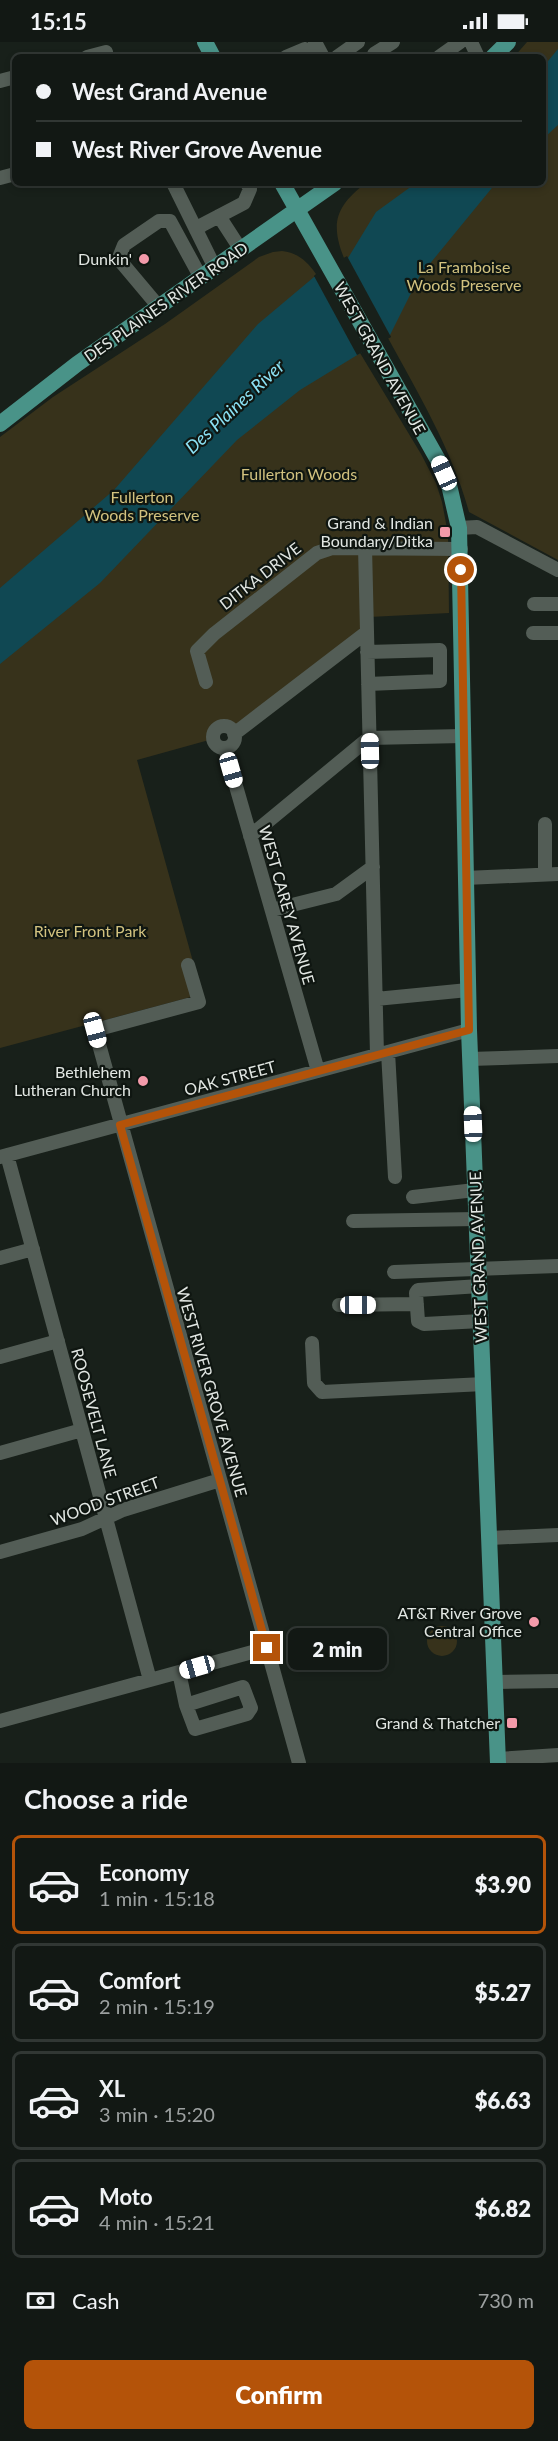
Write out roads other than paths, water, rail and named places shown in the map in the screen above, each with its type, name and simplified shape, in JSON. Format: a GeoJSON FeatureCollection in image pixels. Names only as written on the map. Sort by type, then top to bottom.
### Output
{"type":"FeatureCollection","features":[{"type":"Feature","properties":{"kind":"main road"},"geometry":{"type":"LineString","coordinates":[[496,54],[508,42]]}},
{"type":"Feature","properties":{"kind":"main road","name":"WEST GRAND AVENUE"},"geometry":{"type":"LineString","coordinates":[[284,186],[438,460],[449,485],[459,528],[469,1030],[497,1761]]}},
{"type":"Feature","properties":{"kind":"main road","name":"DES PLAINES RIVER ROAD"},"geometry":{"type":"LineString","coordinates":[[0,424],[77,364],[331,186]]}},
{"type":"Feature","properties":{"kind":"street"},"geometry":{"type":"LineString","coordinates":[[341,54],[358,42]]}},
{"type":"Feature","properties":{"kind":"street"},"geometry":{"type":"LineString","coordinates":[[374,54],[393,42]]}},
{"type":"Feature","properties":{"kind":"street"},"geometry":{"type":"LineString","coordinates":[[443,54],[460,42]]}},
{"type":"Feature","properties":{"kind":"street"},"geometry":{"type":"LineString","coordinates":[[292,54],[305,49],[308,54]]}},
{"type":"Feature","properties":{"kind":"street"},"geometry":{"type":"LineString","coordinates":[[174,186],[215,268]]}},
{"type":"Feature","properties":{"kind":"street"},"geometry":{"type":"LineString","coordinates":[[196,230],[244,203],[250,189],[248,186]]}},
{"type":"Feature","properties":{"kind":"street"},"geometry":{"type":"LineString","coordinates":[[219,216],[241,250]]}},
{"type":"Feature","properties":{"kind":"street"},"geometry":{"type":"LineString","coordinates":[[159,307],[123,263],[120,255],[124,245],[159,221],[167,220],[201,278]]}},
{"type":"Feature","properties":{"kind":"street"},"geometry":{"type":"LineString","coordinates":[[459,528],[477,527],[558,570]]}},
{"type":"Feature","properties":{"kind":"street","name":"DITKA DRIVE"},"geometry":{"type":"LineString","coordinates":[[206,682],[197,651],[214,634],[317,553],[332,548],[461,549]]}},
{"type":"Feature","properties":{"kind":"street"},"geometry":{"type":"LineString","coordinates":[[365,548],[376,999],[395,1177]]}},
{"type":"Feature","properties":{"kind":"street"},"geometry":{"type":"LineString","coordinates":[[534,604],[558,604]]}},
{"type":"Feature","properties":{"kind":"street"},"geometry":{"type":"LineString","coordinates":[[225,747],[232,744],[234,734],[367,632]]}},
{"type":"Feature","properties":{"kind":"street"},"geometry":{"type":"LineString","coordinates":[[533,633],[558,633]]}},
{"type":"Feature","properties":{"kind":"street"},"geometry":{"type":"LineString","coordinates":[[368,652],[440,650],[440,681],[368,684]]}},
{"type":"Feature","properties":{"kind":"street","name":"WEST CAREY AVENUE"},"geometry":{"type":"LineString","coordinates":[[234,734],[230,728],[224,726],[214,731],[214,741],[218,746],[225,747],[318,1071]]}},
{"type":"Feature","properties":{"kind":"street"},"geometry":{"type":"LineString","coordinates":[[250,836],[369,738],[463,736]]}},
{"type":"Feature","properties":{"kind":"street"},"geometry":{"type":"LineString","coordinates":[[465,878],[551,874],[545,824]]}},
{"type":"Feature","properties":{"kind":"street"},"geometry":{"type":"LineString","coordinates":[[272,910],[336,894],[373,867]]}},
{"type":"Feature","properties":{"kind":"street","name":"WEST RIVER GROVE AVENUE"},"geometry":{"type":"LineString","coordinates":[[188,965],[199,1002],[95,1030],[299,1763]]}},
{"type":"Feature","properties":{"kind":"street"},"geometry":{"type":"LineString","coordinates":[[376,999],[468,990]]}},
{"type":"Feature","properties":{"kind":"street","name":"OAK STREET"},"geometry":{"type":"LineString","coordinates":[[3,1156],[469,1030]]}},
{"type":"Feature","properties":{"kind":"street"},"geometry":{"type":"LineString","coordinates":[[470,1059],[558,1056]]}},
{"type":"Feature","properties":{"kind":"street","name":"ROOSEVELT LANE"},"geometry":{"type":"LineString","coordinates":[[3,1156],[33,1249],[150,1680]]}},
{"type":"Feature","properties":{"kind":"street"},"geometry":{"type":"LineString","coordinates":[[413,1197],[476,1190]]}},
{"type":"Feature","properties":{"kind":"street"},"geometry":{"type":"LineString","coordinates":[[353,1221],[477,1219]]}},
{"type":"Feature","properties":{"kind":"street"},"geometry":{"type":"LineString","coordinates":[[0,1258],[33,1249]]}},
{"type":"Feature","properties":{"kind":"street"},"geometry":{"type":"LineString","coordinates":[[481,1321],[424,1324],[418,1321],[418,1290],[558,1266]]}},
{"type":"Feature","properties":{"kind":"street"},"geometry":{"type":"LineString","coordinates":[[394,1272],[479,1278]]}},
{"type":"Feature","properties":{"kind":"street"},"geometry":{"type":"LineString","coordinates":[[339,1305],[417,1304]]}},
{"type":"Feature","properties":{"kind":"street"},"geometry":{"type":"LineString","coordinates":[[0,1357],[58,1341]]}},
{"type":"Feature","properties":{"kind":"street"},"geometry":{"type":"LineString","coordinates":[[312,1343],[314,1383],[322,1392],[484,1384]]}},
{"type":"Feature","properties":{"kind":"street"},"geometry":{"type":"LineString","coordinates":[[0,1453],[82,1430]]}},
{"type":"Feature","properties":{"kind":"street","name":"WOOD STREET"},"geometry":{"type":"LineString","coordinates":[[0,1552],[82,1529],[105,1517],[220,1480]]}},
{"type":"Feature","properties":{"kind":"street"},"geometry":{"type":"LineString","coordinates":[[490,1538],[558,1535]]}},
{"type":"Feature","properties":{"kind":"street"},"geometry":{"type":"LineString","coordinates":[[0,1721],[267,1648]]}},
{"type":"Feature","properties":{"kind":"street"},"geometry":{"type":"LineString","coordinates":[[179,1672],[186,1705],[193,1727],[198,1729],[247,1714],[251,1708],[243,1687],[186,1705]]}},
{"type":"Feature","properties":{"kind":"street"},"geometry":{"type":"LineString","coordinates":[[495,1682],[558,1681]]}},
{"type":"Feature","properties":{"kind":"street"},"geometry":{"type":"LineString","coordinates":[[497,1761],[558,1755]]}},
{"type":"Feature","properties":{"kind":"water"},"geometry":{"type":"Polygon","coordinates":[[[558,49],[558,125],[546,136],[546,63],[558,49]]]}},
{"type":"Feature","properties":{"kind":"water","name":"Des Plaines River"},"geometry":{"type":"Polygon","coordinates":[[[412,186],[494,186],[419,277],[390,335],[300,390],[237,440],[100,583],[0,664],[0,588],[114,490],[258,324],[314,277],[348,258],[376,212],[412,186]]]}},
{"type":"Feature","properties":{"kind":"place","name":"Dunkin'"},"geometry":{"type":"Point","coordinates":[144,259]}},
{"type":"Feature","properties":{"kind":"place","name":"Grand & Indian Boundary/Ditka"},"geometry":{"type":"Point","coordinates":[445,532]}},
{"type":"Feature","properties":{"kind":"place","name":"Bethlehem Lutheran Church"},"geometry":{"type":"Point","coordinates":[143,1081]}},
{"type":"Feature","properties":{"kind":"place","name":"AT&T River Grove Central Office"},"geometry":{"type":"Point","coordinates":[534,1622]}},
{"type":"Feature","properties":{"kind":"place","name":"Grand & Thatcher"},"geometry":{"type":"Point","coordinates":[512,1723]}},
{"type":"Feature","properties":{"kind":"park label","name":"La Framboise Woods Preserve"},"geometry":{"type":"Point","coordinates":[464,276]}},
{"type":"Feature","properties":{"kind":"park label","name":"Fullerton Woods"},"geometry":{"type":"Point","coordinates":[299,474]}},
{"type":"Feature","properties":{"kind":"park label","name":"Fullerton Woods Preserve"},"geometry":{"type":"Point","coordinates":[142,506]}},
{"type":"Feature","properties":{"kind":"park label","name":"River Front Park"},"geometry":{"type":"Point","coordinates":[90,931]}}]}
